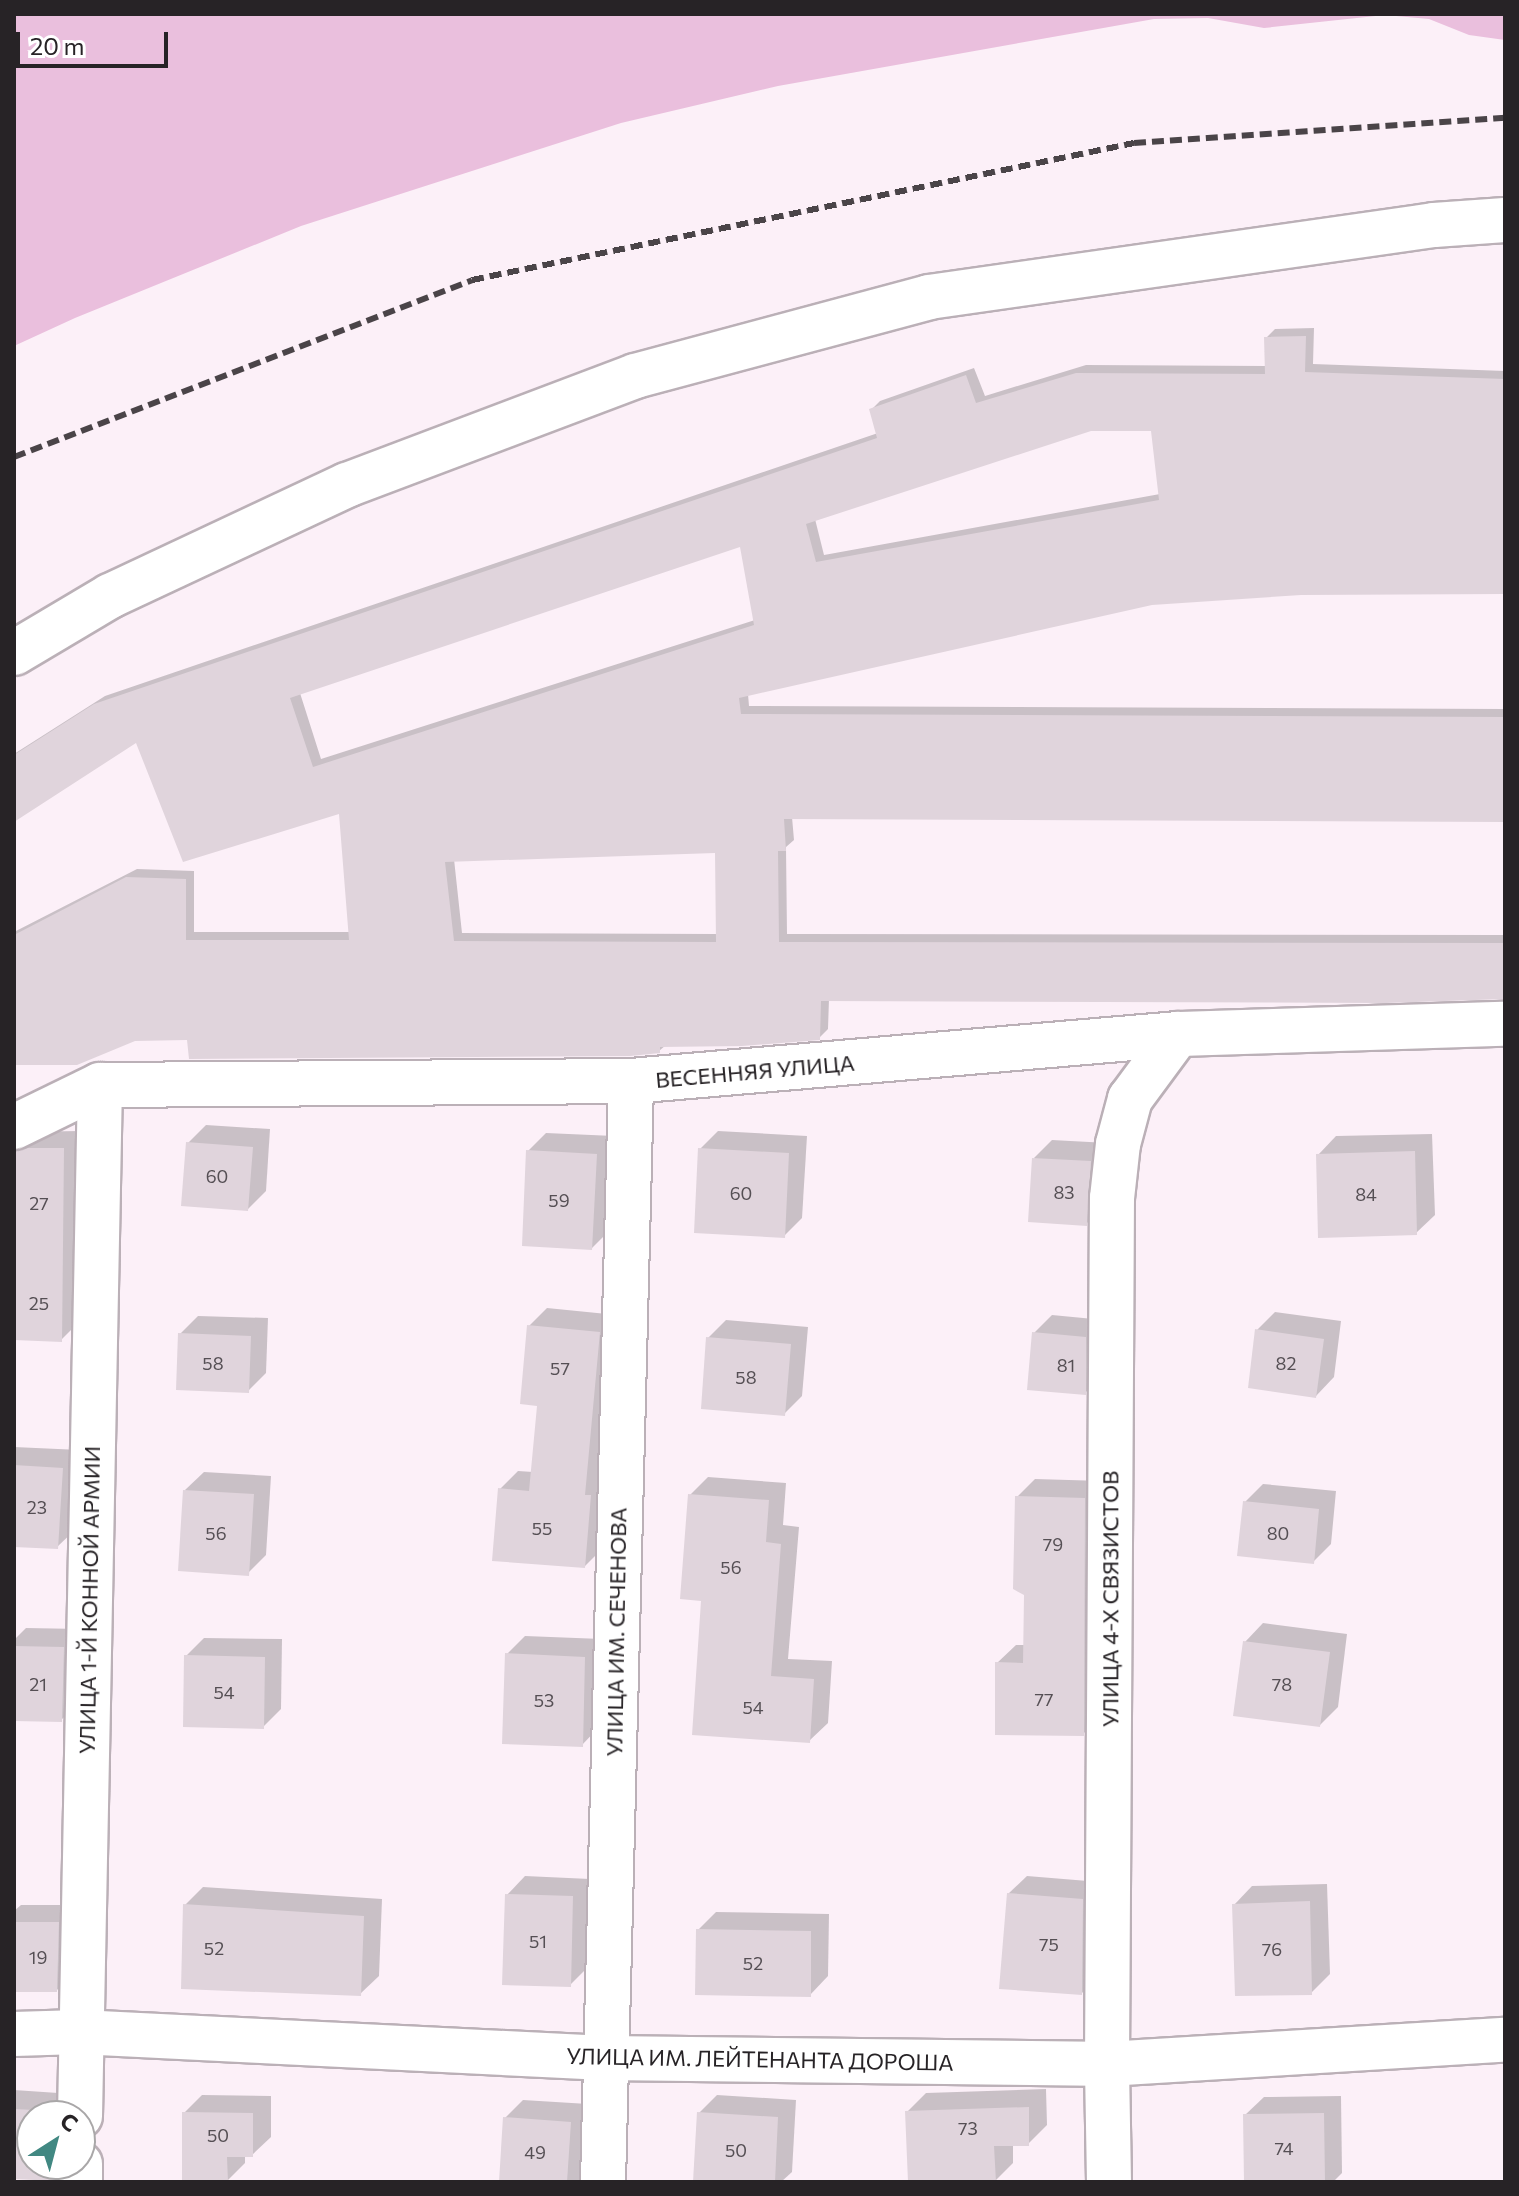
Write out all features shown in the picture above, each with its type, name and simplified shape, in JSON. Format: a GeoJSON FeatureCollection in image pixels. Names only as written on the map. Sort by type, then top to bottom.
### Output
{"type":"FeatureCollection","features":[{"type":"Feature","properties":{"kind":"street"},"geometry":{"type":"LineString","coordinates":[[14,653],[110,596],[347,485],[635,376],[929,297],[1434,225],[1505,220]]}},
{"type":"Feature","properties":{"kind":"street","name":"ВЕСЕННЯЯ УЛИЦА"},"geometry":{"type":"LineString","coordinates":[[14,1127],[100,1085],[631,1081],[1178,1034],[1505,1024]]}},
{"type":"Feature","properties":{"kind":"street","name":"УЛИЦА 4-Х СВЯЗИСТОВ"},"geometry":{"type":"LineString","coordinates":[[1109,2182],[1112,1198],[1118,1144],[1130,1099],[1178,1034]]}},
{"type":"Feature","properties":{"kind":"street","name":"УЛИЦА ИМ. СЕЧЕНОВА"},"geometry":{"type":"LineString","coordinates":[[603,2182],[631,1081]]}},
{"type":"Feature","properties":{"kind":"street","name":"УЛИЦА 1-Й КОННОЙ АРМИИ"},"geometry":{"type":"LineString","coordinates":[[80,2100],[100,1085]]}},
{"type":"Feature","properties":{"kind":"street","name":"УЛИЦА ИМ. ЛЕЙТЕНАНТА ДОРОША"},"geometry":{"type":"LineString","coordinates":[[14,2034],[79,2032],[605,2058],[1107,2064],[1505,2040]]}},
{"type":"Feature","properties":{"kind":"shaded area"},"geometry":{"type":"Polygon","coordinates":[[[14,14],[1505,14],[1505,40],[1469,35],[1429,19],[1385,15],[1264,28],[1208,18],[1154,19],[778,86],[621,123],[301,226],[14,346],[14,14]]]}},
{"type":"Feature","properties":{"kind":"building"},"geometry":{"type":"Polygon","coordinates":[[[1306,336],[1305,372],[1505,379],[1505,594],[1301,595],[1152,605],[739,698],[741,714],[1505,717],[1505,822],[784,819],[786,851],[778,851],[779,942],[1505,943],[1505,999],[1386,1003],[821,1001],[820,1040],[742,1046],[660,1047],[660,1053],[630,1056],[189,1059],[187,1040],[135,1041],[77,1065],[14,1065],[14,935],[126,877],[186,879],[186,940],[349,940],[339,814],[183,862],[136,743],[14,822],[14,755],[94,704],[877,438],[869,409],[966,375],[976,403],[1076,373],[1265,374],[1264,337],[1306,336]],[[1091,431],[806,524],[816,562],[1159,500],[1151,431],[1091,431]],[[740,547],[290,698],[313,767],[754,625],[740,547]],[[715,853],[445,862],[454,941],[716,942],[715,853]]]}},
{"type":"Feature","properties":{"kind":"building"},"geometry":{"type":"Polygon","coordinates":[[[186,1142],[253,1147],[248,1211],[181,1206],[186,1142]]]}},
{"type":"Feature","properties":{"kind":"building"},"geometry":{"type":"Polygon","coordinates":[[[28,1148],[64,1148],[62,1342],[14,1340],[14,1152],[28,1148]]]}},
{"type":"Feature","properties":{"kind":"building"},"geometry":{"type":"Polygon","coordinates":[[[698,1148],[789,1153],[785,1238],[694,1233],[698,1148]]]}},
{"type":"Feature","properties":{"kind":"building"},"geometry":{"type":"Polygon","coordinates":[[[526,1150],[597,1154],[592,1250],[522,1246],[526,1150]]]}},
{"type":"Feature","properties":{"kind":"building"},"geometry":{"type":"Polygon","coordinates":[[[1415,1151],[1417,1235],[1318,1238],[1316,1154],[1415,1151]]]}},
{"type":"Feature","properties":{"kind":"building"},"geometry":{"type":"Polygon","coordinates":[[[1032,1158],[1091,1161],[1087,1226],[1028,1222],[1032,1158]]]}},
{"type":"Feature","properties":{"kind":"building"},"geometry":{"type":"Polygon","coordinates":[[[527,1325],[600,1332],[585,1495],[591,1495],[585,1568],[492,1561],[498,1488],[529,1491],[537,1406],[520,1404],[527,1325]]]}},
{"type":"Feature","properties":{"kind":"building"},"geometry":{"type":"Polygon","coordinates":[[[1255,1329],[1324,1339],[1316,1398],[1248,1388],[1255,1329]]]}},
{"type":"Feature","properties":{"kind":"building"},"geometry":{"type":"Polygon","coordinates":[[[1032,1332],[1086,1337],[1086,1395],[1027,1390],[1032,1332]]]}},
{"type":"Feature","properties":{"kind":"building"},"geometry":{"type":"Polygon","coordinates":[[[178,1333],[251,1336],[249,1393],[176,1390],[178,1333]]]}},
{"type":"Feature","properties":{"kind":"building"},"geometry":{"type":"Polygon","coordinates":[[[706,1337],[791,1344],[785,1416],[701,1409],[706,1337]]]}},
{"type":"Feature","properties":{"kind":"building"},"geometry":{"type":"Polygon","coordinates":[[[14,1465],[63,1468],[58,1549],[14,1547],[14,1465]]]}},
{"type":"Feature","properties":{"kind":"building"},"geometry":{"type":"Polygon","coordinates":[[[183,1490],[254,1494],[249,1576],[178,1571],[183,1490]]]}},
{"type":"Feature","properties":{"kind":"building"},"geometry":{"type":"Polygon","coordinates":[[[688,1494],[769,1500],[766,1542],[781,1544],[771,1676],[814,1679],[810,1743],[692,1735],[701,1601],[680,1599],[688,1494]]]}},
{"type":"Feature","properties":{"kind":"building"},"geometry":{"type":"Polygon","coordinates":[[[1015,1496],[1085,1498],[1084,1736],[995,1735],[995,1662],[1023,1663],[1024,1595],[1013,1589],[1015,1496]]]}},
{"type":"Feature","properties":{"kind":"building"},"geometry":{"type":"Polygon","coordinates":[[[1243,1501],[1319,1509],[1314,1564],[1237,1556],[1243,1501]]]}},
{"type":"Feature","properties":{"kind":"building"},"geometry":{"type":"Polygon","coordinates":[[[1243,1641],[1330,1652],[1320,1727],[1233,1716],[1243,1641]]]}},
{"type":"Feature","properties":{"kind":"building"},"geometry":{"type":"Polygon","coordinates":[[[14,1646],[64,1647],[62,1722],[14,1721],[14,1646]]]}},
{"type":"Feature","properties":{"kind":"building"},"geometry":{"type":"Polygon","coordinates":[[[505,1653],[585,1657],[583,1747],[502,1744],[505,1653]]]}},
{"type":"Feature","properties":{"kind":"building"},"geometry":{"type":"Polygon","coordinates":[[[184,1655],[265,1657],[264,1729],[183,1727],[184,1655]]]}},
{"type":"Feature","properties":{"kind":"building"},"geometry":{"type":"Polygon","coordinates":[[[1007,1893],[1083,1899],[1082,1995],[999,1989],[1007,1893]]]}},
{"type":"Feature","properties":{"kind":"building"},"geometry":{"type":"Polygon","coordinates":[[[505,1894],[573,1896],[571,1987],[502,1985],[505,1894]]]}},
{"type":"Feature","properties":{"kind":"building"},"geometry":{"type":"Polygon","coordinates":[[[1310,1901],[1312,1995],[1235,1996],[1232,1904],[1310,1901]]]}},
{"type":"Feature","properties":{"kind":"building"},"geometry":{"type":"Polygon","coordinates":[[[183,1904],[364,1916],[361,1996],[181,1989],[183,1904]]]}},
{"type":"Feature","properties":{"kind":"building"},"geometry":{"type":"Polygon","coordinates":[[[14,1922],[59,1922],[57,1992],[14,1992],[14,1922]]]}},
{"type":"Feature","properties":{"kind":"building"},"geometry":{"type":"Polygon","coordinates":[[[696,1929],[811,1931],[811,1997],[695,1995],[696,1929]]]}},
{"type":"Feature","properties":{"kind":"building"},"geometry":{"type":"Polygon","coordinates":[[[1029,2107],[1029,2146],[994,2146],[996,2182],[908,2182],[905,2111],[1029,2107]]]}},
{"type":"Feature","properties":{"kind":"building"},"geometry":{"type":"Polygon","coordinates":[[[14,2109],[16,2179],[14,2179],[14,2109]]]}},
{"type":"Feature","properties":{"kind":"building"},"geometry":{"type":"Polygon","coordinates":[[[182,2112],[253,2113],[253,2157],[227,2157],[228,2182],[182,2182],[182,2112]]]}},
{"type":"Feature","properties":{"kind":"building"},"geometry":{"type":"Polygon","coordinates":[[[697,2112],[778,2117],[775,2182],[693,2182],[697,2112]]]}},
{"type":"Feature","properties":{"kind":"building"},"geometry":{"type":"Polygon","coordinates":[[[1324,2113],[1325,2182],[1244,2182],[1243,2114],[1324,2113]]]}},
{"type":"Feature","properties":{"kind":"building"},"geometry":{"type":"Polygon","coordinates":[[[503,2117],[571,2122],[567,2182],[499,2182],[503,2117]]]}},
{"type":"Feature","properties":{"kind":"railway"},"geometry":{"type":"LineString","coordinates":[[14,457],[472,280],[1134,143],[1505,118]]}}]}
